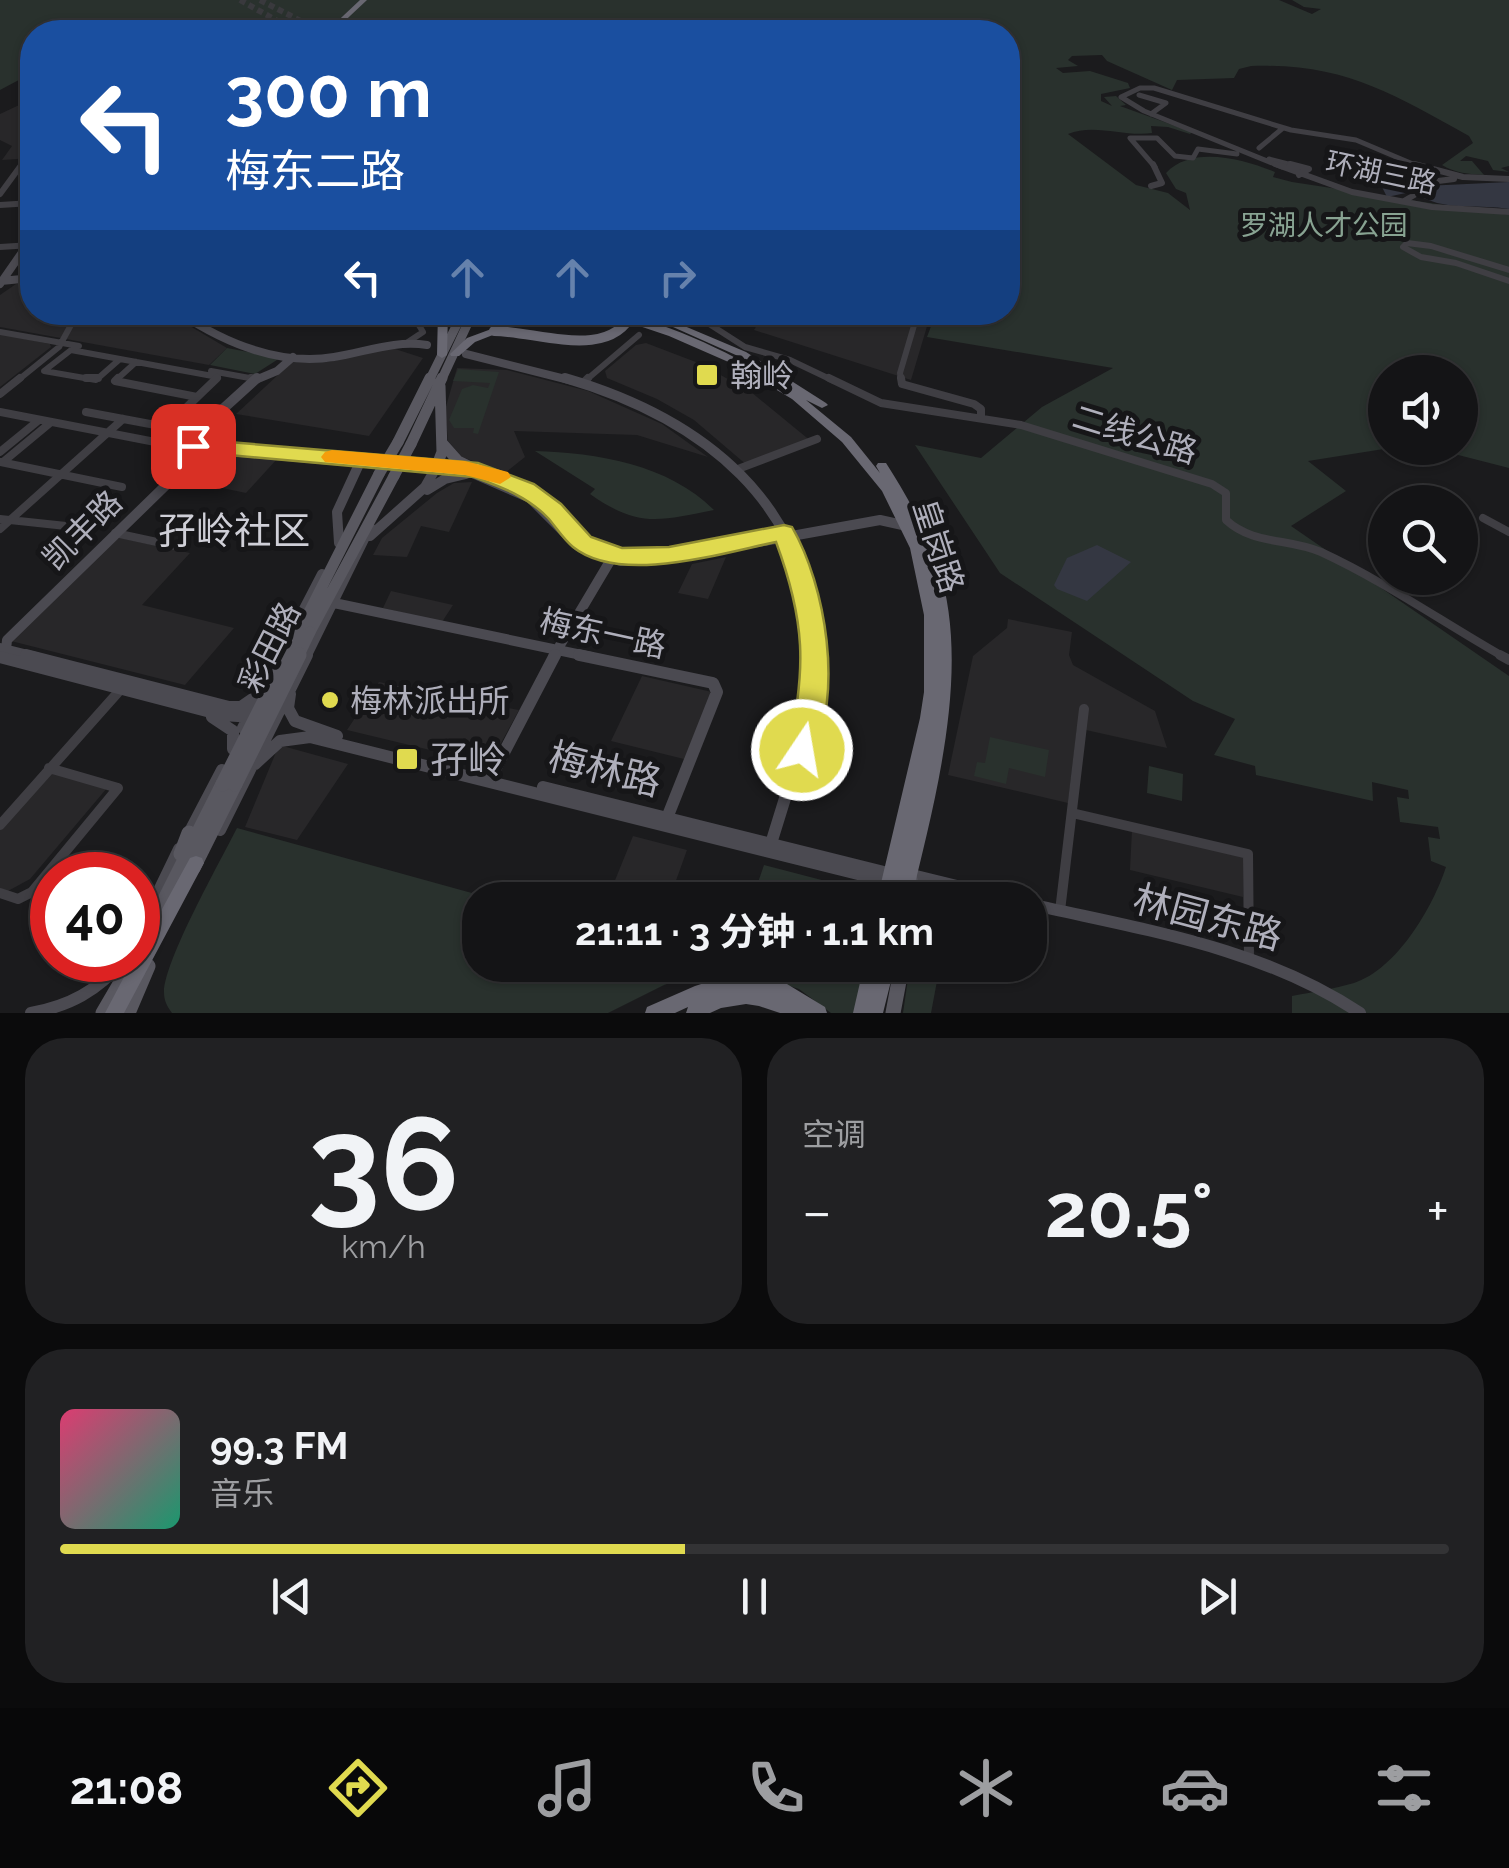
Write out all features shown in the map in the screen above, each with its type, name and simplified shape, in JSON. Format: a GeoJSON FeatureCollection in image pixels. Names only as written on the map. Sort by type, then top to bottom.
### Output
{"type":"FeatureCollection","features":[{"type":"Feature","properties":{"kind":"highway"},"geometry":{"type":"LineString","coordinates":[[346,20],[367,0]]}},
{"type":"Feature","properties":{"kind":"highway"},"geometry":{"type":"LineString","coordinates":[[442,355],[443,325]]}},
{"type":"Feature","properties":{"kind":"highway"},"geometry":{"type":"LineString","coordinates":[[618,325],[740,354]]}},
{"type":"Feature","properties":{"kind":"highway"},"geometry":{"type":"LineString","coordinates":[[460,354],[479,336],[494,331],[522,330],[593,341],[620,333],[628,325]]}},
{"type":"Feature","properties":{"kind":"highway","name":"皇岗路"},"geometry":{"type":"LineString","coordinates":[[646,325],[740,354],[832,422],[871,464],[908,526],[926,586],[932,661],[926,723],[894,882]]}},
{"type":"Feature","properties":{"kind":"highway","name":"皇岗路"},"geometry":{"type":"LineString","coordinates":[[668,325],[740,354],[807,394],[861,440],[900,492],[931,555],[944,621],[944,694],[894,882]]}},
{"type":"Feature","properties":{"kind":"highway"},"geometry":{"type":"LineString","coordinates":[[687,325],[728,347]]}},
{"type":"Feature","properties":{"kind":"highway"},"geometry":{"type":"LineString","coordinates":[[160,922],[196,863]]}},
{"type":"Feature","properties":{"kind":"highway"},"geometry":{"type":"LineString","coordinates":[[114,1013],[127,982]]}},
{"type":"Feature","properties":{"kind":"highway"},"geometry":{"type":"LineString","coordinates":[[654,1013],[733,982]]}},
{"type":"Feature","properties":{"kind":"highway"},"geometry":{"type":"LineString","coordinates":[[862,1013],[869,982]]}},
{"type":"Feature","properties":{"kind":"highway"},"geometry":{"type":"LineString","coordinates":[[874,1013],[882,982]]}},
{"type":"Feature","properties":{"kind":"highway"},"geometry":{"type":"LineString","coordinates":[[717,987],[751,984],[818,1013]]}},
{"type":"Feature","properties":{"kind":"highway"},"geometry":{"type":"LineString","coordinates":[[695,1013],[710,1002],[740,996],[795,1004]]}},
{"type":"Feature","properties":{"kind":"main road","name":"彩田路"},"geometry":{"type":"LineString","coordinates":[[304,632],[394,476],[404,443],[457,325]]}},
{"type":"Feature","properties":{"kind":"main road","name":"彩田路"},"geometry":{"type":"LineString","coordinates":[[160,933],[169,922],[229,784],[377,478],[460,354],[469,325]]}},
{"type":"Feature","properties":{"kind":"main road"},"geometry":{"type":"LineString","coordinates":[[436,467],[442,443],[440,383]]}},
{"type":"Feature","properties":{"kind":"main road"},"geometry":{"type":"LineString","coordinates":[[442,443],[458,460],[481,473]]}},
{"type":"Feature","properties":{"kind":"main road","name":"彩田路"},"geometry":{"type":"LineString","coordinates":[[160,904],[229,784]]}},
{"type":"Feature","properties":{"kind":"main road"},"geometry":{"type":"LineString","coordinates":[[160,896],[189,833]]}},
{"type":"Feature","properties":{"kind":"main road","name":"彩田路"},"geometry":{"type":"LineString","coordinates":[[103,1013],[123,982]]}},
{"type":"Feature","properties":{"kind":"main road","name":"彩田路"},"geometry":{"type":"LineString","coordinates":[[128,1013],[132,982]]}},
{"type":"Feature","properties":{"kind":"main road"},"geometry":{"type":"LineString","coordinates":[[893,1013],[899,982]]}},
{"type":"Feature","properties":{"kind":"street"},"geometry":{"type":"LineString","coordinates":[[1249,155],[1151,114],[1121,96],[1140,88],[1154,88],[1283,128],[1340,136],[1427,170],[1460,177],[1509,179]]}},
{"type":"Feature","properties":{"kind":"street"},"geometry":{"type":"LineString","coordinates":[[1140,95],[1166,103],[1151,114]]}},
{"type":"Feature","properties":{"kind":"street"},"geometry":{"type":"LineString","coordinates":[[1258,148],[1283,128]]}},
{"type":"Feature","properties":{"kind":"street"},"geometry":{"type":"LineString","coordinates":[[1151,186],[1162,183],[1160,171],[1130,138],[1157,138],[1183,158],[1193,158],[1200,149],[1249,155]]}},
{"type":"Feature","properties":{"kind":"street"},"geometry":{"type":"LineString","coordinates":[[1222,143],[1295,164],[1328,182],[1398,201],[1414,198],[1447,179],[1496,177]]}},
{"type":"Feature","properties":{"kind":"street","name":"环湖三路"},"geometry":{"type":"LineString","coordinates":[[1249,155],[1352,192],[1419,205],[1509,212]]}},
{"type":"Feature","properties":{"kind":"street"},"geometry":{"type":"LineString","coordinates":[[1287,170],[1295,164]]}},
{"type":"Feature","properties":{"kind":"street"},"geometry":{"type":"LineString","coordinates":[[1299,174],[1308,169]]}},
{"type":"Feature","properties":{"kind":"street"},"geometry":{"type":"LineString","coordinates":[[0,194],[20,171]]}},
{"type":"Feature","properties":{"kind":"street"},"geometry":{"type":"LineString","coordinates":[[1414,198],[1413,202],[1419,205]]}},
{"type":"Feature","properties":{"kind":"street"},"geometry":{"type":"LineString","coordinates":[[1509,270],[1488,267],[1423,244],[1407,242],[1403,247],[1420,258],[1449,261],[1487,278],[1509,281]]}},
{"type":"Feature","properties":{"kind":"street"},"geometry":{"type":"LineString","coordinates":[[3,283],[20,259]]}},
{"type":"Feature","properties":{"kind":"street"},"geometry":{"type":"LineString","coordinates":[[0,394],[63,343],[72,325]]}},
{"type":"Feature","properties":{"kind":"street"},"geometry":{"type":"LineString","coordinates":[[201,325],[232,343],[292,356],[326,358],[408,342],[426,345]]}},
{"type":"Feature","properties":{"kind":"street"},"geometry":{"type":"LineString","coordinates":[[408,342],[423,332],[419,325]]}},
{"type":"Feature","properties":{"kind":"street"},"geometry":{"type":"LineString","coordinates":[[708,325],[740,354],[790,360],[888,406],[981,418],[982,409],[974,404],[902,384],[900,373],[914,325]]}},
{"type":"Feature","properties":{"kind":"street"},"geometry":{"type":"LineString","coordinates":[[0,332],[256,379]]}},
{"type":"Feature","properties":{"kind":"street"},"geometry":{"type":"LineString","coordinates":[[584,382],[639,334]]}},
{"type":"Feature","properties":{"kind":"street"},"geometry":{"type":"LineString","coordinates":[[86,412],[166,427],[218,377],[136,362],[120,359],[71,350],[44,370],[96,380],[120,359]]}},
{"type":"Feature","properties":{"kind":"street"},"geometry":{"type":"LineString","coordinates":[[460,354],[584,382],[674,421],[738,468],[767,502],[785,535],[810,606],[815,667],[807,729],[770,847]]}},
{"type":"Feature","properties":{"kind":"street"},"geometry":{"type":"LineString","coordinates":[[181,447],[256,379],[278,371],[292,356]]}},
{"type":"Feature","properties":{"kind":"street"},"geometry":{"type":"LineString","coordinates":[[136,362],[115,381],[197,397]]}},
{"type":"Feature","properties":{"kind":"street"},"geometry":{"type":"LineString","coordinates":[[0,412],[202,450],[361,461]]}},
{"type":"Feature","properties":{"kind":"street","name":"二线公路"},"geometry":{"type":"LineString","coordinates":[[981,418],[1021,425],[1212,484],[1226,493],[1226,520],[1240,534],[1291,542],[1322,553],[1509,660]]}},
{"type":"Feature","properties":{"kind":"street"},"geometry":{"type":"LineString","coordinates":[[0,529],[4,520],[123,419]]}},
{"type":"Feature","properties":{"kind":"street"},"geometry":{"type":"LineString","coordinates":[[0,452],[40,420]]}},
{"type":"Feature","properties":{"kind":"street"},"geometry":{"type":"LineString","coordinates":[[1,463],[51,422]]}},
{"type":"Feature","properties":{"kind":"street"},"geometry":{"type":"LineString","coordinates":[[738,468],[817,439]]}},
{"type":"Feature","properties":{"kind":"street"},"geometry":{"type":"LineString","coordinates":[[181,447],[481,473],[537,496],[578,539],[612,557],[659,560],[785,535],[883,514],[891,510],[894,500]]}},
{"type":"Feature","properties":{"kind":"street","name":"凯丰路"},"geometry":{"type":"LineString","coordinates":[[2,652],[7,640],[193,454],[202,450]]}},
{"type":"Feature","properties":{"kind":"street"},"geometry":{"type":"LineString","coordinates":[[338,543],[337,512],[361,461]]}},
{"type":"Feature","properties":{"kind":"street"},"geometry":{"type":"LineString","coordinates":[[1,463],[122,487]]}},
{"type":"Feature","properties":{"kind":"street"},"geometry":{"type":"LineString","coordinates":[[366,541],[425,487],[436,467]]}},
{"type":"Feature","properties":{"kind":"street"},"geometry":{"type":"LineString","coordinates":[[410,501],[448,478],[481,473]]}},
{"type":"Feature","properties":{"kind":"street"},"geometry":{"type":"LineString","coordinates":[[189,833],[338,543],[377,478]]}},
{"type":"Feature","properties":{"kind":"street"},"geometry":{"type":"LineString","coordinates":[[169,922],[255,764],[366,541],[376,509]]}},
{"type":"Feature","properties":{"kind":"street"},"geometry":{"type":"LineString","coordinates":[[1484,518],[1509,532]]}},
{"type":"Feature","properties":{"kind":"street"},"geometry":{"type":"LineString","coordinates":[[785,535],[886,519],[908,526]]}},
{"type":"Feature","properties":{"kind":"street"},"geometry":{"type":"LineString","coordinates":[[4,520],[84,528]]}},
{"type":"Feature","properties":{"kind":"street"},"geometry":{"type":"LineString","coordinates":[[115,532],[180,546]]}},
{"type":"Feature","properties":{"kind":"street"},"geometry":{"type":"LineString","coordinates":[[490,778],[556,652],[612,557]]}},
{"type":"Feature","properties":{"kind":"street","name":"梅东一路"},"geometry":{"type":"LineString","coordinates":[[334,603],[713,684],[717,692],[666,820]]}},
{"type":"Feature","properties":{"kind":"street"},"geometry":{"type":"LineString","coordinates":[[2,652],[226,706],[246,704],[261,691]]}},
{"type":"Feature","properties":{"kind":"street"},"geometry":{"type":"LineString","coordinates":[[2,652],[183,705],[248,718],[280,714]]}},
{"type":"Feature","properties":{"kind":"street"},"geometry":{"type":"LineString","coordinates":[[0,826],[121,689]]}},
{"type":"Feature","properties":{"kind":"street"},"geometry":{"type":"LineString","coordinates":[[255,764],[275,743],[307,731],[292,716],[290,694]]}},
{"type":"Feature","properties":{"kind":"street"},"geometry":{"type":"LineString","coordinates":[[183,705],[227,724],[234,733],[233,749]]}},
{"type":"Feature","properties":{"kind":"street"},"geometry":{"type":"LineString","coordinates":[[1060,911],[1084,709]]}},
{"type":"Feature","properties":{"kind":"street"},"geometry":{"type":"LineString","coordinates":[[240,734],[257,726],[269,734]]}},
{"type":"Feature","properties":{"kind":"street","name":"梅林路"},"geometry":{"type":"LineString","coordinates":[[307,731],[666,820],[894,882]]}},
{"type":"Feature","properties":{"kind":"street"},"geometry":{"type":"LineString","coordinates":[[0,893],[18,899],[32,892],[118,788],[49,768]]}},
{"type":"Feature","properties":{"kind":"street"},"geometry":{"type":"LineString","coordinates":[[1072,813],[1248,854],[1249,958]]}},
{"type":"Feature","properties":{"kind":"street","name":"林园东路"},"geometry":{"type":"LineString","coordinates":[[1047,908],[1249,958],[1333,994],[1360,1013]]}},
{"type":"Feature","properties":{"kind":"street"},"geometry":{"type":"LineString","coordinates":[[31,1013],[67,1006],[107,982]]}},
{"type":"Feature","properties":{"kind":"shaded area"},"geometry":{"type":"Polygon","coordinates":[[[20,105],[20,159],[2,160],[12,146],[0,140],[0,114],[20,105]]]}},
{"type":"Feature","properties":{"kind":"shaded area"},"geometry":{"type":"Polygon","coordinates":[[[1379,172],[1425,179],[1429,183],[1425,186],[1509,182],[1509,209],[1442,204],[1422,197],[1428,193],[1420,190],[1387,197],[1382,187],[1367,185],[1379,172]]]}},
{"type":"Feature","properties":{"kind":"shaded area"},"geometry":{"type":"Polygon","coordinates":[[[20,284],[20,325],[188,325],[227,348],[209,365],[0,327],[0,295],[20,284]]]}},
{"type":"Feature","properties":{"kind":"shaded area"},"geometry":{"type":"Polygon","coordinates":[[[757,325],[927,325],[911,380],[754,330],[757,325]]]}},
{"type":"Feature","properties":{"kind":"shaded area"},"geometry":{"type":"Polygon","coordinates":[[[0,334],[51,347],[0,387],[0,334]]]}},
{"type":"Feature","properties":{"kind":"shaded area"},"geometry":{"type":"Polygon","coordinates":[[[646,343],[701,364],[751,392],[812,442],[748,466],[694,420],[607,378],[605,371],[636,345],[646,343]]]}},
{"type":"Feature","properties":{"kind":"shaded area"},"geometry":{"type":"Polygon","coordinates":[[[389,347],[423,358],[369,436],[236,414],[294,360],[329,362],[389,347]]]}},
{"type":"Feature","properties":{"kind":"shaded area"},"geometry":{"type":"Polygon","coordinates":[[[457,368],[507,370],[588,391],[662,424],[708,457],[637,435],[514,431],[525,457],[505,473],[462,457],[448,441],[445,410],[457,368]]]}},
{"type":"Feature","properties":{"kind":"shaded area"},"geometry":{"type":"Polygon","coordinates":[[[197,456],[277,459],[246,493],[175,478],[197,456]]]}},
{"type":"Feature","properties":{"kind":"shaded area"},"geometry":{"type":"Polygon","coordinates":[[[472,482],[449,532],[421,526],[407,557],[373,555],[382,538],[437,493],[454,483],[472,482]]]}},
{"type":"Feature","properties":{"kind":"shaded area"},"geometry":{"type":"Polygon","coordinates":[[[112,539],[190,553],[142,605],[234,628],[185,685],[11,641],[112,539]]]}},
{"type":"Feature","properties":{"kind":"shaded area"},"geometry":{"type":"Polygon","coordinates":[[[1097,545],[1131,562],[1087,601],[1057,589],[1054,585],[1067,558],[1097,545]]]}},
{"type":"Feature","properties":{"kind":"shaded area"},"geometry":{"type":"Polygon","coordinates":[[[726,557],[708,599],[678,593],[692,564],[726,557]]]}},
{"type":"Feature","properties":{"kind":"shaded area"},"geometry":{"type":"Polygon","coordinates":[[[391,591],[453,605],[442,622],[383,608],[391,591]]]}},
{"type":"Feature","properties":{"kind":"shaded area"},"geometry":{"type":"Polygon","coordinates":[[[1008,619],[1072,632],[1069,655],[1073,665],[1155,711],[1167,748],[1077,728],[1068,803],[948,775],[973,656],[1007,628],[1008,619]]]}},
{"type":"Feature","properties":{"kind":"shaded area"},"geometry":{"type":"Polygon","coordinates":[[[642,676],[712,692],[684,759],[611,741],[642,676]]]}},
{"type":"Feature","properties":{"kind":"shaded area"},"geometry":{"type":"Polygon","coordinates":[[[379,682],[519,710],[494,756],[480,762],[347,730],[379,682]]]}},
{"type":"Feature","properties":{"kind":"shaded area"},"geometry":{"type":"Polygon","coordinates":[[[279,745],[348,764],[297,840],[245,827],[279,745]]]}},
{"type":"Feature","properties":{"kind":"shaded area"},"geometry":{"type":"Polygon","coordinates":[[[51,772],[107,788],[53,852],[30,852],[30,879],[8,891],[0,888],[0,828],[51,772]]]}},
{"type":"Feature","properties":{"kind":"shaded area"},"geometry":{"type":"Polygon","coordinates":[[[1132,830],[1243,855],[1243,897],[1130,870],[1132,830]]]}},
{"type":"Feature","properties":{"kind":"shaded area"},"geometry":{"type":"Polygon","coordinates":[[[633,836],[687,850],[675,882],[614,882],[633,836]]]}},
{"type":"Feature","properties":{"kind":"green space","name":"罗湖人才公园"},"geometry":{"type":"Polygon","coordinates":[[[0,0],[1279,0],[1312,14],[1321,9],[1304,7],[1292,0],[1509,0],[1509,166],[1501,168],[1509,172],[1493,170],[1488,161],[1466,156],[1460,161],[1472,161],[1484,175],[1442,165],[1473,143],[1469,136],[1390,94],[1340,75],[1284,66],[1251,66],[1239,69],[1234,78],[1177,80],[1172,90],[1107,61],[1102,55],[1072,56],[1068,60],[1078,66],[1056,68],[1063,73],[1090,71],[1128,83],[1130,88],[1101,94],[1101,101],[1112,106],[1104,97],[1116,96],[1126,105],[1120,106],[1192,132],[1151,126],[1152,133],[1088,130],[1068,134],[1136,185],[1168,193],[1190,210],[1186,193],[1176,189],[1166,173],[1190,159],[1218,157],[1262,167],[1275,172],[1273,177],[1292,182],[1509,215],[1509,468],[1478,460],[1478,355],[1368,355],[1368,451],[1308,461],[1346,491],[1291,526],[1368,579],[1368,595],[1391,595],[1509,676],[1509,1013],[1292,1013],[1292,996],[1354,983],[1370,976],[1399,951],[1423,918],[1446,867],[1431,861],[1428,837],[1440,839],[1438,827],[1400,822],[1397,797],[1409,799],[1408,790],[1372,782],[1373,801],[1256,775],[1255,766],[1214,755],[1235,719],[1193,701],[1000,573],[915,445],[981,458],[1042,407],[1113,368],[927,337],[932,325],[1020,325],[1020,20],[20,20],[20,79],[0,90],[0,0]]]}},
{"type":"Feature","properties":{"kind":"green space"},"geometry":{"type":"Polygon","coordinates":[[[227,348],[280,358],[255,374],[210,365],[227,348]]]}},
{"type":"Feature","properties":{"kind":"green space"},"geometry":{"type":"Polygon","coordinates":[[[458,369],[499,372],[478,434],[473,433],[474,428],[454,428],[449,420],[462,389],[473,385],[488,388],[490,383],[453,381],[458,369]]]}},
{"type":"Feature","properties":{"kind":"green space"},"geometry":{"type":"Polygon","coordinates":[[[535,451],[630,464],[675,482],[714,510],[663,519],[636,517],[590,494],[595,489],[535,451]]]}},
{"type":"Feature","properties":{"kind":"green space"},"geometry":{"type":"Polygon","coordinates":[[[990,737],[1049,750],[1045,777],[1009,768],[1006,784],[974,776],[977,762],[985,763],[990,737]]]}},
{"type":"Feature","properties":{"kind":"green space"},"geometry":{"type":"Polygon","coordinates":[[[1149,766],[1183,774],[1182,801],[1147,793],[1149,766]]]}},
{"type":"Feature","properties":{"kind":"green space"},"geometry":{"type":"Polygon","coordinates":[[[237,828],[462,890],[462,982],[673,982],[608,1013],[172,1013],[164,992],[167,977],[194,910],[237,828]]]}},
{"type":"Feature","properties":{"kind":"green space"},"geometry":{"type":"Polygon","coordinates":[[[764,865],[829,882],[758,882],[764,865]]]}},
{"type":"Feature","properties":{"kind":"green space"},"geometry":{"type":"Polygon","coordinates":[[[777,982],[862,982],[856,1013],[831,1013],[799,989],[777,982]]]}},
{"type":"Feature","properties":{"kind":"green space"},"geometry":{"type":"Polygon","coordinates":[[[908,982],[937,982],[931,1013],[903,1013],[908,982]]]}},
{"type":"Feature","properties":{"kind":"tunnel"},"geometry":{"type":"LineString","coordinates":[[240,0],[276,20]]}},
{"type":"Feature","properties":{"kind":"tunnel"},"geometry":{"type":"LineString","coordinates":[[260,0],[299,20]]}},
{"type":"Feature","properties":{"kind":"slow traffic"},"geometry":{"type":"LineString","coordinates":[[332,457],[465,468],[500,477]]}},
{"type":"Feature","properties":{"kind":"place","name":"翰岭"},"geometry":{"type":"Point","coordinates":[707,375]}},
{"type":"Feature","properties":{"kind":"place","name":"梅林派出所"},"geometry":{"type":"Point","coordinates":[330,700]}},
{"type":"Feature","properties":{"kind":"place","name":"孖岭"},"geometry":{"type":"Point","coordinates":[407,759]}},
{"type":"Feature","properties":{"kind":"district","name":"孖岭社区"},"geometry":{"type":"Point","coordinates":[234,530]}},
{"type":"Feature","properties":{"kind":"route"},"geometry":{"type":"LineString","coordinates":[[193,446],[478,470],[526,489],[553,509],[583,543],[621,556],[669,555],[784,532],[803,582],[816,645],[811,709],[802,750]]}}]}
